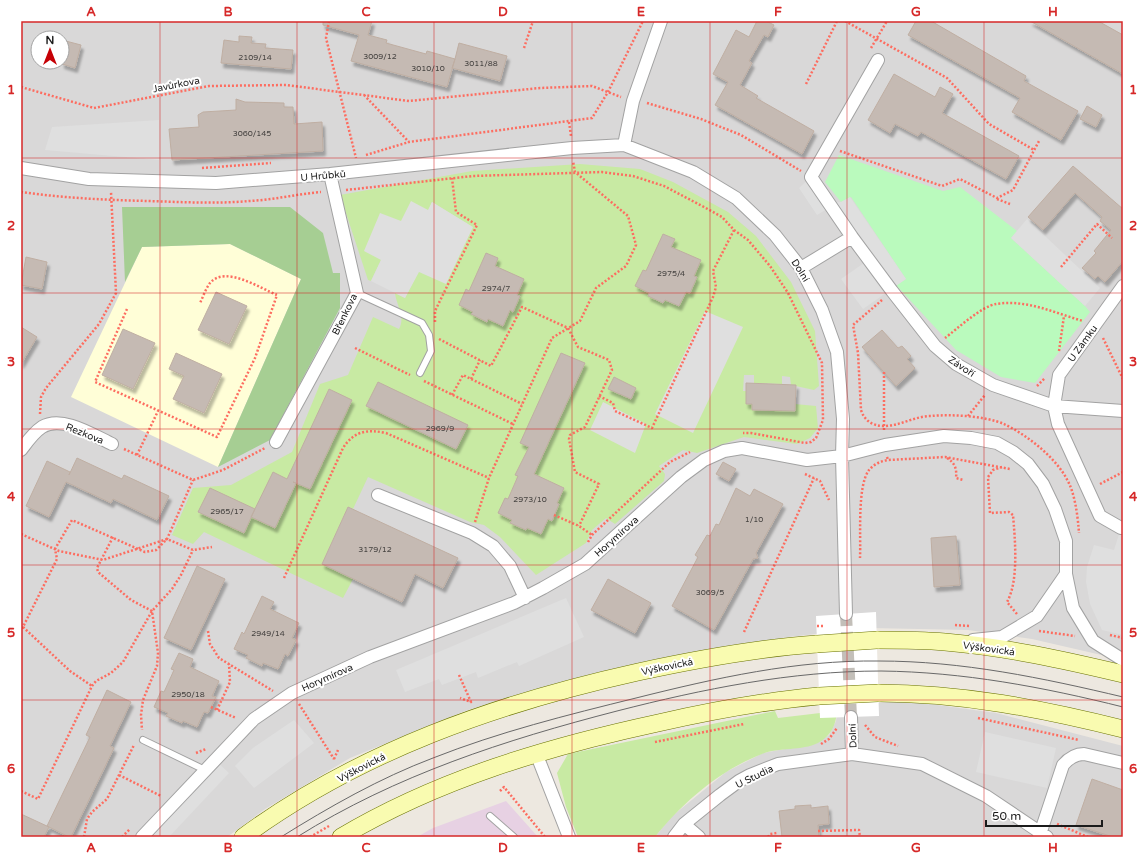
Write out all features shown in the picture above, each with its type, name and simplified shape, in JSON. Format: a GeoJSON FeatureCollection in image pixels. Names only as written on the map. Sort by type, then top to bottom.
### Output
{"type":"FeatureCollection","features":[{"type":"Feature","properties":{"kind":"street"},"geometry":{"type":"LineString","coordinates":[[624,145],[633,101],[661,21]]}},
{"type":"Feature","properties":{"kind":"street"},"geometry":{"type":"LineString","coordinates":[[811,177],[878,60]]}},
{"type":"Feature","properties":{"kind":"street","name":"U Hrůbků"},"geometry":{"type":"LineString","coordinates":[[21,168],[89,179],[216,183],[330,174],[572,148],[624,145]]}},
{"type":"Feature","properties":{"kind":"street","name":"Dolní"},"geometry":{"type":"LineString","coordinates":[[624,145],[692,172],[736,198],[775,235],[801,268],[822,310],[837,352],[843,419],[842,456],[846,614]]}},
{"type":"Feature","properties":{"kind":"street","name":"Břenkova"},"geometry":{"type":"LineString","coordinates":[[276,442],[357,293],[330,174]]}},
{"type":"Feature","properties":{"kind":"street","name":"Závoří"},"geometry":{"type":"LineString","coordinates":[[811,177],[892,292],[935,346],[956,364],[993,385],[1054,406],[1123,411]]}},
{"type":"Feature","properties":{"kind":"street"},"geometry":{"type":"LineString","coordinates":[[801,268],[852,237]]}},
{"type":"Feature","properties":{"kind":"street","name":"U Zámku"},"geometry":{"type":"LineString","coordinates":[[1054,406],[1059,375],[1123,286]]}},
{"type":"Feature","properties":{"kind":"street"},"geometry":{"type":"LineString","coordinates":[[1054,406],[1058,424],[1100,516],[1122,528]]}},
{"type":"Feature","properties":{"kind":"street","name":"Rezkova"},"geometry":{"type":"LineString","coordinates":[[44,426],[66,424],[112,444]]}},
{"type":"Feature","properties":{"kind":"street"},"geometry":{"type":"LineString","coordinates":[[21,450],[33,434],[44,426]]}},
{"type":"Feature","properties":{"kind":"street","name":"Horymírova"},"geometry":{"type":"LineString","coordinates":[[142,837],[254,719],[292,693],[370,658],[525,598],[585,564],[681,477],[704,460],[724,451],[742,448],[807,460],[842,456],[885,445],[944,436],[971,438],[997,443],[1013,452],[1028,464],[1039,479],[1055,509],[1066,541],[1066,574],[1073,608],[1093,641],[1123,660]]}},
{"type":"Feature","properties":{"kind":"street"},"geometry":{"type":"LineString","coordinates":[[378,495],[472,534],[493,546],[510,566],[525,598]]}},
{"type":"Feature","properties":{"kind":"street"},"geometry":{"type":"LineString","coordinates":[[946,634],[1002,637],[1037,616],[1066,574]]}},
{"type":"Feature","properties":{"kind":"street","name":"Výškovická"},"geometry":{"type":"LineString","coordinates":[[244,837],[271,817],[349,772],[410,742],[484,714],[583,686],[681,663],[747,651],[946,634],[1123,674]]}},
{"type":"Feature","properties":{"kind":"street"},"geometry":{"type":"LineString","coordinates":[[341,837],[387,812],[444,787],[536,753],[596,737],[706,713],[772,701],[819,696],[878,693],[939,695],[1001,703],[1064,715],[1123,730]]}},
{"type":"Feature","properties":{"kind":"street","name":"Dolní"},"geometry":{"type":"LineString","coordinates":[[851,717],[852,754]]}},
{"type":"Feature","properties":{"kind":"street"},"geometry":{"type":"LineString","coordinates":[[536,753],[569,837]]}},
{"type":"Feature","properties":{"kind":"street","name":"U Studia"},"geometry":{"type":"LineString","coordinates":[[674,837],[684,824],[739,781],[759,771],[778,764],[852,754],[922,764],[986,796],[1042,836]]}},
{"type":"Feature","properties":{"kind":"street"},"geometry":{"type":"LineString","coordinates":[[1042,836],[1063,765],[1070,758],[1079,754],[1123,763]]}},
{"type":"Feature","properties":{"kind":"street"},"geometry":{"type":"LineString","coordinates":[[684,824],[699,837]]}},
{"type":"Feature","properties":{"kind":"lane"},"geometry":{"type":"LineString","coordinates":[[357,293],[422,323],[429,335],[431,351],[419,376]]}},
{"type":"Feature","properties":{"kind":"lane"},"geometry":{"type":"LineString","coordinates":[[141,738],[205,770]]}},
{"type":"Feature","properties":{"kind":"lane"},"geometry":{"type":"LineString","coordinates":[[490,816],[514,837]]}},
{"type":"Feature","properties":{"kind":"path"},"geometry":{"type":"LineString","coordinates":[[329,21],[326,38],[338,91],[356,158]]}},
{"type":"Feature","properties":{"kind":"path"},"geometry":{"type":"LineString","coordinates":[[524,48],[533,21]]}},
{"type":"Feature","properties":{"kind":"path"},"geometry":{"type":"LineString","coordinates":[[349,159],[409,142],[592,118],[608,92],[643,21]]}},
{"type":"Feature","properties":{"kind":"path"},"geometry":{"type":"LineString","coordinates":[[806,84],[837,21],[840,21]]}},
{"type":"Feature","properties":{"kind":"path"},"geometry":{"type":"LineString","coordinates":[[845,21],[947,78],[989,124],[1034,150]]}},
{"type":"Feature","properties":{"kind":"path"},"geometry":{"type":"LineString","coordinates":[[878,60],[868,54],[887,21]]}},
{"type":"Feature","properties":{"kind":"path","name":"Javůrkova"},"geometry":{"type":"LineString","coordinates":[[21,87],[94,108],[209,86],[286,85],[409,101],[540,88],[592,86],[633,101],[658,105],[701,119],[741,135],[811,177]]}},
{"type":"Feature","properties":{"kind":"path"},"geometry":{"type":"LineString","coordinates":[[364,94],[409,142]]}},
{"type":"Feature","properties":{"kind":"path"},"geometry":{"type":"LineString","coordinates":[[472,534],[489,478],[552,338],[580,321],[596,288],[626,266],[636,245],[628,216],[575,172],[569,122]]}},
{"type":"Feature","properties":{"kind":"path"},"geometry":{"type":"LineString","coordinates":[[997,198],[1013,190],[1039,141]]}},
{"type":"Feature","properties":{"kind":"path"},"geometry":{"type":"LineString","coordinates":[[829,147],[942,186],[960,179],[1010,204]]}},
{"type":"Feature","properties":{"kind":"path"},"geometry":{"type":"LineString","coordinates":[[199,168],[278,163]]}},
{"type":"Feature","properties":{"kind":"path"},"geometry":{"type":"LineString","coordinates":[[21,192],[56,197],[111,200],[248,202],[281,198],[298,194],[452,178],[575,172],[602,172],[633,176],[664,186],[722,217],[734,230],[748,240],[770,266],[788,293],[822,363],[823,420],[820,430],[811,442],[805,474],[820,481],[831,506]]}},
{"type":"Feature","properties":{"kind":"path"},"geometry":{"type":"LineString","coordinates":[[436,328],[434,317],[435,311],[476,225],[456,212],[452,178]]}},
{"type":"Feature","properties":{"kind":"path"},"geometry":{"type":"LineString","coordinates":[[44,426],[40,411],[41,397],[99,324],[116,293],[110,180]]}},
{"type":"Feature","properties":{"kind":"path"},"geometry":{"type":"LineString","coordinates":[[1061,267],[1097,224],[1112,238]]}},
{"type":"Feature","properties":{"kind":"path"},"geometry":{"type":"LineString","coordinates":[[599,396],[613,403],[615,411],[652,428],[713,297],[716,287],[713,271],[734,230]]}},
{"type":"Feature","properties":{"kind":"path"},"geometry":{"type":"LineString","coordinates":[[127,309],[95,382],[217,437],[255,358],[276,295],[234,276],[219,277],[210,283],[200,303]]}},
{"type":"Feature","properties":{"kind":"path"},"geometry":{"type":"LineString","coordinates":[[892,292],[853,325],[858,353],[864,418],[871,423],[883,426],[907,423],[930,416],[968,416],[1003,424],[1032,441],[1053,460],[1071,488],[1077,516],[1079,536]]}},
{"type":"Feature","properties":{"kind":"path"},"geometry":{"type":"LineString","coordinates":[[935,346],[972,317],[995,304],[1030,305],[1085,322],[1081,328]]}},
{"type":"Feature","properties":{"kind":"path"},"geometry":{"type":"LineString","coordinates":[[429,335],[442,340],[491,366],[522,307],[568,328],[578,347],[609,360],[612,370],[585,427],[570,435],[569,439],[575,472],[599,484],[579,526]]}},
{"type":"Feature","properties":{"kind":"path"},"geometry":{"type":"LineString","coordinates":[[1058,353],[1064,316]]}},
{"type":"Feature","properties":{"kind":"path"},"geometry":{"type":"LineString","coordinates":[[439,334],[442,340],[441,344]]}},
{"type":"Feature","properties":{"kind":"path"},"geometry":{"type":"LineString","coordinates":[[1097,341],[1102,336],[1123,379]]}},
{"type":"Feature","properties":{"kind":"path"},"geometry":{"type":"LineString","coordinates":[[355,348],[412,376]]}},
{"type":"Feature","properties":{"kind":"path"},"geometry":{"type":"LineString","coordinates":[[471,379],[480,360]]}},
{"type":"Feature","properties":{"kind":"path"},"geometry":{"type":"LineString","coordinates":[[884,372],[883,426],[888,460]]}},
{"type":"Feature","properties":{"kind":"path"},"geometry":{"type":"LineString","coordinates":[[1034,386],[1039,385],[1048,373]]}},
{"type":"Feature","properties":{"kind":"path"},"geometry":{"type":"LineString","coordinates":[[452,395],[463,375],[522,404]]}},
{"type":"Feature","properties":{"kind":"path"},"geometry":{"type":"LineString","coordinates":[[419,376],[426,382],[513,424]]}},
{"type":"Feature","properties":{"kind":"path"},"geometry":{"type":"LineString","coordinates":[[426,382],[428,376]]}},
{"type":"Feature","properties":{"kind":"path"},"geometry":{"type":"LineString","coordinates":[[968,416],[993,385]]}},
{"type":"Feature","properties":{"kind":"path"},"geometry":{"type":"LineString","coordinates":[[137,455],[158,411]]}},
{"type":"Feature","properties":{"kind":"path"},"geometry":{"type":"LineString","coordinates":[[284,578],[343,448],[355,436],[370,430],[386,433],[489,478]]}},
{"type":"Feature","properties":{"kind":"path"},"geometry":{"type":"LineString","coordinates":[[740,433],[751,433],[805,443],[811,442]]}},
{"type":"Feature","properties":{"kind":"path"},"geometry":{"type":"LineString","coordinates":[[112,444],[193,480],[223,470],[276,442]]}},
{"type":"Feature","properties":{"kind":"path"},"geometry":{"type":"LineString","coordinates":[[586,547],[592,534],[670,462],[696,449]]}},
{"type":"Feature","properties":{"kind":"path"},"geometry":{"type":"LineString","coordinates":[[945,457],[952,461],[957,470],[956,478],[963,480]]}},
{"type":"Feature","properties":{"kind":"path"},"geometry":{"type":"LineString","coordinates":[[859,562],[863,484],[870,470],[880,462],[888,460],[945,457],[1007,467],[1012,470]]}},
{"type":"Feature","properties":{"kind":"path"},"geometry":{"type":"LineString","coordinates":[[1007,467],[993,470],[988,476],[990,513],[1009,512],[1013,516],[1014,576],[1011,595],[1007,602],[1032,630],[1086,638],[1099,632],[1123,638]]}},
{"type":"Feature","properties":{"kind":"path"},"geometry":{"type":"LineString","coordinates":[[1098,485],[1123,472]]}},
{"type":"Feature","properties":{"kind":"path"},"geometry":{"type":"LineString","coordinates":[[744,632],[814,478]]}},
{"type":"Feature","properties":{"kind":"path"},"geometry":{"type":"LineString","coordinates":[[92,686],[70,671],[22,627],[56,559],[55,549],[72,520],[145,552],[156,550],[167,539],[193,480]]}},
{"type":"Feature","properties":{"kind":"path"},"geometry":{"type":"LineString","coordinates":[[554,515],[579,526],[592,534]]}},
{"type":"Feature","properties":{"kind":"path"},"geometry":{"type":"LineString","coordinates":[[21,534],[55,549],[101,560],[167,539],[193,550],[212,547]]}},
{"type":"Feature","properties":{"kind":"path"},"geometry":{"type":"LineString","coordinates":[[113,537],[97,568],[98,572],[131,600],[152,610]]}},
{"type":"Feature","properties":{"kind":"path"},"geometry":{"type":"LineString","coordinates":[[21,791],[38,799],[92,686],[96,681],[111,673],[123,662],[152,610],[172,589],[193,550]]}},
{"type":"Feature","properties":{"kind":"path"},"geometry":{"type":"LineString","coordinates":[[141,738],[141,715],[143,700],[157,666],[158,653],[152,610]]}},
{"type":"Feature","properties":{"kind":"path"},"geometry":{"type":"LineString","coordinates":[[946,634],[978,626]]}},
{"type":"Feature","properties":{"kind":"path"},"geometry":{"type":"LineString","coordinates":[[208,631],[214,652],[219,658],[279,694],[289,687],[334,759],[338,750]]}},
{"type":"Feature","properties":{"kind":"path"},"geometry":{"type":"LineString","coordinates":[[217,710],[230,682],[229,664]]}},
{"type":"Feature","properties":{"kind":"path"},"geometry":{"type":"LineString","coordinates":[[459,675],[471,702],[460,698]]}},
{"type":"Feature","properties":{"kind":"path"},"geometry":{"type":"LineString","coordinates":[[211,707],[242,720]]}},
{"type":"Feature","properties":{"kind":"path"},"geometry":{"type":"LineString","coordinates":[[974,717],[1086,742]]}},
{"type":"Feature","properties":{"kind":"path"},"geometry":{"type":"LineString","coordinates":[[649,743],[745,723]]}},
{"type":"Feature","properties":{"kind":"path"},"geometry":{"type":"LineString","coordinates":[[142,729],[148,732]]}},
{"type":"Feature","properties":{"kind":"path"},"geometry":{"type":"LineString","coordinates":[[84,837],[87,819],[92,812],[107,799],[135,742]]}},
{"type":"Feature","properties":{"kind":"path"},"geometry":{"type":"LineString","coordinates":[[192,752],[198,753],[212,744]]}},
{"type":"Feature","properties":{"kind":"path"},"geometry":{"type":"LineString","coordinates":[[119,775],[161,796]]}},
{"type":"Feature","properties":{"kind":"path"},"geometry":{"type":"LineString","coordinates":[[500,791],[504,787],[545,837]]}},
{"type":"Feature","properties":{"kind":"path"},"geometry":{"type":"LineString","coordinates":[[818,831],[859,830],[860,837]]}},
{"type":"Feature","properties":{"kind":"path"},"geometry":{"type":"LineString","coordinates":[[768,837],[770,834],[777,833]]}},
{"type":"Feature","properties":{"kind":"shaded area"},"geometry":{"type":"Polygon","coordinates":[[[21,21],[1123,21],[1123,660],[1032,639],[968,630],[869,628],[788,637],[664,658],[523,693],[465,711],[350,758],[265,809],[227,837],[21,837],[21,21]]]}},
{"type":"Feature","properties":{"kind":"shaded area"},"geometry":{"type":"Polygon","coordinates":[[[159,120],[159,160],[45,150],[52,127],[159,120]]]}},
{"type":"Feature","properties":{"kind":"shaded area"},"geometry":{"type":"Polygon","coordinates":[[[811,177],[830,203],[841,202],[850,197],[906,279],[863,309],[841,279],[864,263],[827,209],[817,215],[799,188],[811,177]]]}},
{"type":"Feature","properties":{"kind":"shaded area"},"geometry":{"type":"Polygon","coordinates":[[[411,201],[428,210],[432,202],[473,227],[446,284],[419,272],[405,298],[371,281],[381,260],[364,251],[380,213],[401,221],[411,201]]]}},
{"type":"Feature","properties":{"kind":"shaded area"},"geometry":{"type":"Polygon","coordinates":[[[1027,219],[1100,288],[1085,306],[1011,238],[1027,219]]]}},
{"type":"Feature","properties":{"kind":"shaded area"},"geometry":{"type":"Polygon","coordinates":[[[230,244],[301,279],[218,467],[71,397],[142,247],[230,244]]]}},
{"type":"Feature","properties":{"kind":"shaded area"},"geometry":{"type":"Polygon","coordinates":[[[705,311],[743,327],[693,433],[655,414],[705,311]]]}},
{"type":"Feature","properties":{"kind":"shaded area"},"geometry":{"type":"Polygon","coordinates":[[[603,402],[646,424],[635,453],[590,430],[603,402]]]}},
{"type":"Feature","properties":{"kind":"shaded area"},"geometry":{"type":"Polygon","coordinates":[[[1121,528],[1123,528],[1123,635],[1102,630],[1090,604],[1086,582],[1087,567],[1094,545],[1114,550],[1121,528]]]}},
{"type":"Feature","properties":{"kind":"shaded area"},"geometry":{"type":"Polygon","coordinates":[[[566,598],[584,637],[519,666],[517,662],[478,678],[476,672],[442,685],[439,679],[405,692],[396,670],[566,598]]]}},
{"type":"Feature","properties":{"kind":"shaded area"},"geometry":{"type":"Polygon","coordinates":[[[908,701],[996,713],[1123,746],[1123,837],[655,837],[671,817],[726,772],[763,753],[817,743],[829,735],[836,721],[838,705],[908,701]]]}},
{"type":"Feature","properties":{"kind":"shaded area"},"geometry":{"type":"Polygon","coordinates":[[[294,720],[314,743],[254,788],[235,766],[253,748],[294,720]]]}},
{"type":"Feature","properties":{"kind":"shaded area"},"geometry":{"type":"Polygon","coordinates":[[[985,732],[1056,748],[1047,788],[976,772],[985,732]]]}},
{"type":"Feature","properties":{"kind":"shaded area"},"geometry":{"type":"Polygon","coordinates":[[[215,760],[229,773],[169,837],[142,837],[215,760]]]}},
{"type":"Feature","properties":{"kind":"shaded area"},"geometry":{"type":"Polygon","coordinates":[[[506,801],[538,837],[417,837],[433,828],[506,801]]]}},
{"type":"Feature","properties":{"kind":"green space"},"geometry":{"type":"Polygon","coordinates":[[[839,155],[943,191],[960,187],[1017,231],[1011,238],[1085,306],[1090,312],[1035,383],[1001,377],[956,350],[896,285],[906,279],[851,197],[841,202],[825,182],[839,155]]]}},
{"type":"Feature","properties":{"kind":"green space"},"geometry":{"type":"Polygon","coordinates":[[[580,164],[640,169],[673,182],[728,212],[756,236],[791,282],[815,331],[819,386],[814,390],[791,385],[790,377],[782,376],[782,384],[754,383],[754,375],[744,375],[743,391],[746,391],[746,404],[752,404],[752,410],[795,411],[795,404],[816,406],[818,428],[810,438],[797,444],[744,437],[697,453],[683,450],[659,466],[665,474],[664,481],[615,524],[606,518],[592,530],[586,543],[536,575],[500,537],[484,525],[470,522],[368,477],[353,509],[348,507],[322,564],[353,579],[343,598],[204,532],[193,544],[172,535],[193,488],[231,485],[292,452],[320,384],[348,375],[373,317],[399,329],[401,324],[401,315],[395,293],[405,298],[418,272],[472,227],[432,202],[429,210],[381,260],[371,281],[368,280],[340,195],[472,171],[580,164]]]}},
{"type":"Feature","properties":{"kind":"green space"},"geometry":{"type":"Polygon","coordinates":[[[122,207],[290,207],[323,233],[333,273],[340,273],[340,308],[270,440],[218,467],[301,279],[230,244],[142,247],[125,282],[122,207]]]}},
{"type":"Feature","properties":{"kind":"green space"},"geometry":{"type":"Polygon","coordinates":[[[775,711],[778,718],[837,711],[832,730],[823,740],[805,747],[776,750],[762,754],[731,769],[717,778],[690,800],[655,837],[578,837],[566,807],[557,773],[568,754],[775,711]]]}},
{"type":"Feature","properties":{"kind":"pier"},"geometry":{"type":"Polygon","coordinates":[[[876,612],[879,716],[820,718],[816,616],[876,612]]]}},
{"type":"Feature","properties":{"kind":"building"},"geometry":{"type":"Polygon","coordinates":[[[323,21],[372,21],[368,35],[387,40],[386,43],[426,54],[427,51],[455,59],[459,43],[507,56],[500,81],[452,68],[447,87],[351,61],[359,35],[323,25],[323,21]]]}},
{"type":"Feature","properties":{"kind":"building"},"geometry":{"type":"Polygon","coordinates":[[[757,21],[766,21],[774,25],[768,37],[764,35],[749,61],[752,63],[740,85],[758,96],[756,98],[814,131],[802,154],[715,105],[728,82],[713,74],[736,30],[749,37],[757,21]]]}},
{"type":"Feature","properties":{"kind":"building"},"geometry":{"type":"Polygon","coordinates":[[[916,21],[931,21],[1026,76],[1024,81],[1078,111],[1061,140],[1012,112],[1020,98],[908,35],[916,21]]]}},
{"type":"Feature","properties":{"kind":"building"},"geometry":{"type":"Polygon","coordinates":[[[1030,21],[1098,21],[1123,35],[1123,74],[1030,21]]]}},
{"type":"Feature","properties":{"kind":"building"},"geometry":{"type":"Polygon","coordinates":[[[239,36],[252,37],[251,43],[266,44],[265,48],[293,50],[291,69],[221,63],[224,40],[239,42],[239,36]]]}},
{"type":"Feature","properties":{"kind":"building"},"geometry":{"type":"Polygon","coordinates":[[[70,42],[81,45],[75,68],[70,66],[70,42]]]}},
{"type":"Feature","properties":{"kind":"building"},"geometry":{"type":"Polygon","coordinates":[[[894,74],[935,97],[940,87],[953,94],[942,113],[1019,156],[1006,179],[921,132],[918,136],[895,124],[890,133],[868,120],[894,74]]]}},
{"type":"Feature","properties":{"kind":"building"},"geometry":{"type":"Polygon","coordinates":[[[236,99],[245,102],[284,103],[284,107],[293,107],[294,124],[322,122],[323,151],[172,160],[169,129],[199,127],[198,115],[203,112],[236,110],[236,99]]]}},
{"type":"Feature","properties":{"kind":"building"},"geometry":{"type":"Polygon","coordinates":[[[1087,106],[1102,115],[1096,127],[1080,119],[1087,106]]]}},
{"type":"Feature","properties":{"kind":"building"},"geometry":{"type":"Polygon","coordinates":[[[1073,166],[1123,209],[1123,261],[1105,282],[1098,276],[1095,279],[1082,268],[1096,253],[1094,251],[1111,230],[1100,221],[1102,217],[1075,193],[1043,230],[1028,217],[1073,166]]]}},
{"type":"Feature","properties":{"kind":"building"},"geometry":{"type":"Polygon","coordinates":[[[663,234],[675,239],[671,247],[701,260],[694,276],[697,277],[690,293],[686,292],[679,306],[665,300],[663,303],[648,296],[649,293],[635,286],[643,270],[646,271],[663,234]]]}},
{"type":"Feature","properties":{"kind":"building"},"geometry":{"type":"Polygon","coordinates":[[[486,253],[498,258],[495,266],[524,279],[517,295],[520,296],[513,312],[510,310],[503,326],[488,319],[487,322],[471,314],[473,312],[459,305],[466,289],[469,291],[486,253]]]}},
{"type":"Feature","properties":{"kind":"building"},"geometry":{"type":"Polygon","coordinates":[[[26,257],[47,262],[42,289],[21,285],[26,257]]]}},
{"type":"Feature","properties":{"kind":"building"},"geometry":{"type":"Polygon","coordinates":[[[216,292],[247,306],[229,344],[198,330],[216,292]]]}},
{"type":"Feature","properties":{"kind":"building"},"geometry":{"type":"Polygon","coordinates":[[[21,327],[37,337],[21,364],[21,327]]]}},
{"type":"Feature","properties":{"kind":"building"},"geometry":{"type":"Polygon","coordinates":[[[123,329],[155,343],[133,389],[102,375],[123,329]]]}},
{"type":"Feature","properties":{"kind":"building"},"geometry":{"type":"Polygon","coordinates":[[[882,330],[898,348],[902,346],[911,356],[907,359],[915,368],[896,386],[862,347],[882,330]]]}},
{"type":"Feature","properties":{"kind":"building"},"geometry":{"type":"Polygon","coordinates":[[[176,353],[222,374],[204,413],[173,399],[184,376],[169,369],[176,353]]]}},
{"type":"Feature","properties":{"kind":"building"},"geometry":{"type":"Polygon","coordinates":[[[561,353],[585,363],[534,474],[564,488],[557,503],[559,504],[552,521],[548,519],[541,534],[527,528],[526,530],[510,523],[512,520],[498,513],[505,498],[508,499],[518,476],[515,475],[529,447],[520,443],[561,353]]]}},
{"type":"Feature","properties":{"kind":"building"},"geometry":{"type":"Polygon","coordinates":[[[614,377],[636,388],[631,399],[608,389],[614,377]]]}},
{"type":"Feature","properties":{"kind":"building"},"geometry":{"type":"Polygon","coordinates":[[[378,382],[468,425],[456,449],[366,406],[378,382]]]}},
{"type":"Feature","properties":{"kind":"building"},"geometry":{"type":"Polygon","coordinates":[[[746,383],[796,385],[795,411],[752,410],[752,404],[746,404],[746,383]]]}},
{"type":"Feature","properties":{"kind":"building"},"geometry":{"type":"Polygon","coordinates":[[[329,389],[352,400],[310,489],[296,483],[275,528],[251,517],[273,472],[287,479],[329,389]]]}},
{"type":"Feature","properties":{"kind":"building"},"geometry":{"type":"Polygon","coordinates":[[[77,458],[122,479],[124,475],[169,496],[157,520],[113,499],[111,503],[66,482],[49,517],[26,506],[47,461],[70,472],[69,475],[77,458]]]}},
{"type":"Feature","properties":{"kind":"building"},"geometry":{"type":"Polygon","coordinates":[[[723,462],[736,469],[729,481],[716,474],[723,462]]]}},
{"type":"Feature","properties":{"kind":"building"},"geometry":{"type":"Polygon","coordinates":[[[210,488],[255,509],[244,533],[198,512],[210,488]]]}},
{"type":"Feature","properties":{"kind":"building"},"geometry":{"type":"Polygon","coordinates":[[[736,488],[750,496],[754,489],[783,504],[756,553],[758,558],[753,559],[714,630],[672,606],[698,557],[695,555],[707,535],[710,536],[716,524],[719,525],[736,488]]]}},
{"type":"Feature","properties":{"kind":"building"},"geometry":{"type":"Polygon","coordinates":[[[348,507],[458,558],[443,588],[415,574],[402,602],[322,564],[348,507]]]}},
{"type":"Feature","properties":{"kind":"building"},"geometry":{"type":"Polygon","coordinates":[[[956,536],[960,585],[934,587],[931,538],[956,536]]]}},
{"type":"Feature","properties":{"kind":"building"},"geometry":{"type":"Polygon","coordinates":[[[197,566],[225,579],[191,650],[164,638],[197,566]]]}},
{"type":"Feature","properties":{"kind":"building"},"geometry":{"type":"Polygon","coordinates":[[[608,579],[651,603],[635,633],[591,610],[608,579]]]}},
{"type":"Feature","properties":{"kind":"building"},"geometry":{"type":"Polygon","coordinates":[[[262,596],[274,602],[270,609],[299,623],[292,638],[296,640],[288,656],[285,654],[278,669],[263,663],[262,666],[246,658],[248,655],[234,649],[242,632],[244,634],[262,596]]]}},
{"type":"Feature","properties":{"kind":"building"},"geometry":{"type":"Polygon","coordinates":[[[179,653],[193,659],[190,667],[219,681],[212,696],[216,697],[208,713],[204,712],[197,727],[183,721],[182,723],[166,716],[168,713],[154,707],[161,691],[164,692],[174,670],[171,669],[179,653]]]}},
{"type":"Feature","properties":{"kind":"building"},"geometry":{"type":"Polygon","coordinates":[[[107,690],[131,702],[110,746],[114,748],[71,837],[69,837],[47,826],[90,737],[86,735],[107,690]]]}},
{"type":"Feature","properties":{"kind":"building"},"geometry":{"type":"Polygon","coordinates":[[[1092,779],[1123,790],[1123,830],[1120,837],[1113,837],[1076,825],[1092,779]]]}},
{"type":"Feature","properties":{"kind":"building"},"geometry":{"type":"Polygon","coordinates":[[[811,805],[811,808],[828,806],[829,824],[818,825],[819,837],[782,837],[779,811],[795,809],[795,806],[811,805]]]}},
{"type":"Feature","properties":{"kind":"building"},"geometry":{"type":"Polygon","coordinates":[[[21,814],[49,827],[44,837],[21,837],[21,814]]]}},
{"type":"Feature","properties":{"kind":"tunnel"},"geometry":{"type":"LineString","coordinates":[[846,614],[851,717]]}},
{"type":"Feature","properties":{"kind":"tram line"},"geometry":{"type":"LineString","coordinates":[[281,837],[336,804],[374,784],[413,766],[483,740],[584,711],[726,677],[756,672],[787,667],[848,661],[941,664],[972,667],[1033,677],[1123,697]]}},
{"type":"Feature","properties":{"kind":"tram line"},"geometry":{"type":"LineString","coordinates":[[297,837],[373,795],[412,778],[493,747],[617,711],[682,695],[748,683],[814,674],[881,671],[912,672],[942,674],[1003,682],[1063,693],[1123,707]]}}]}
